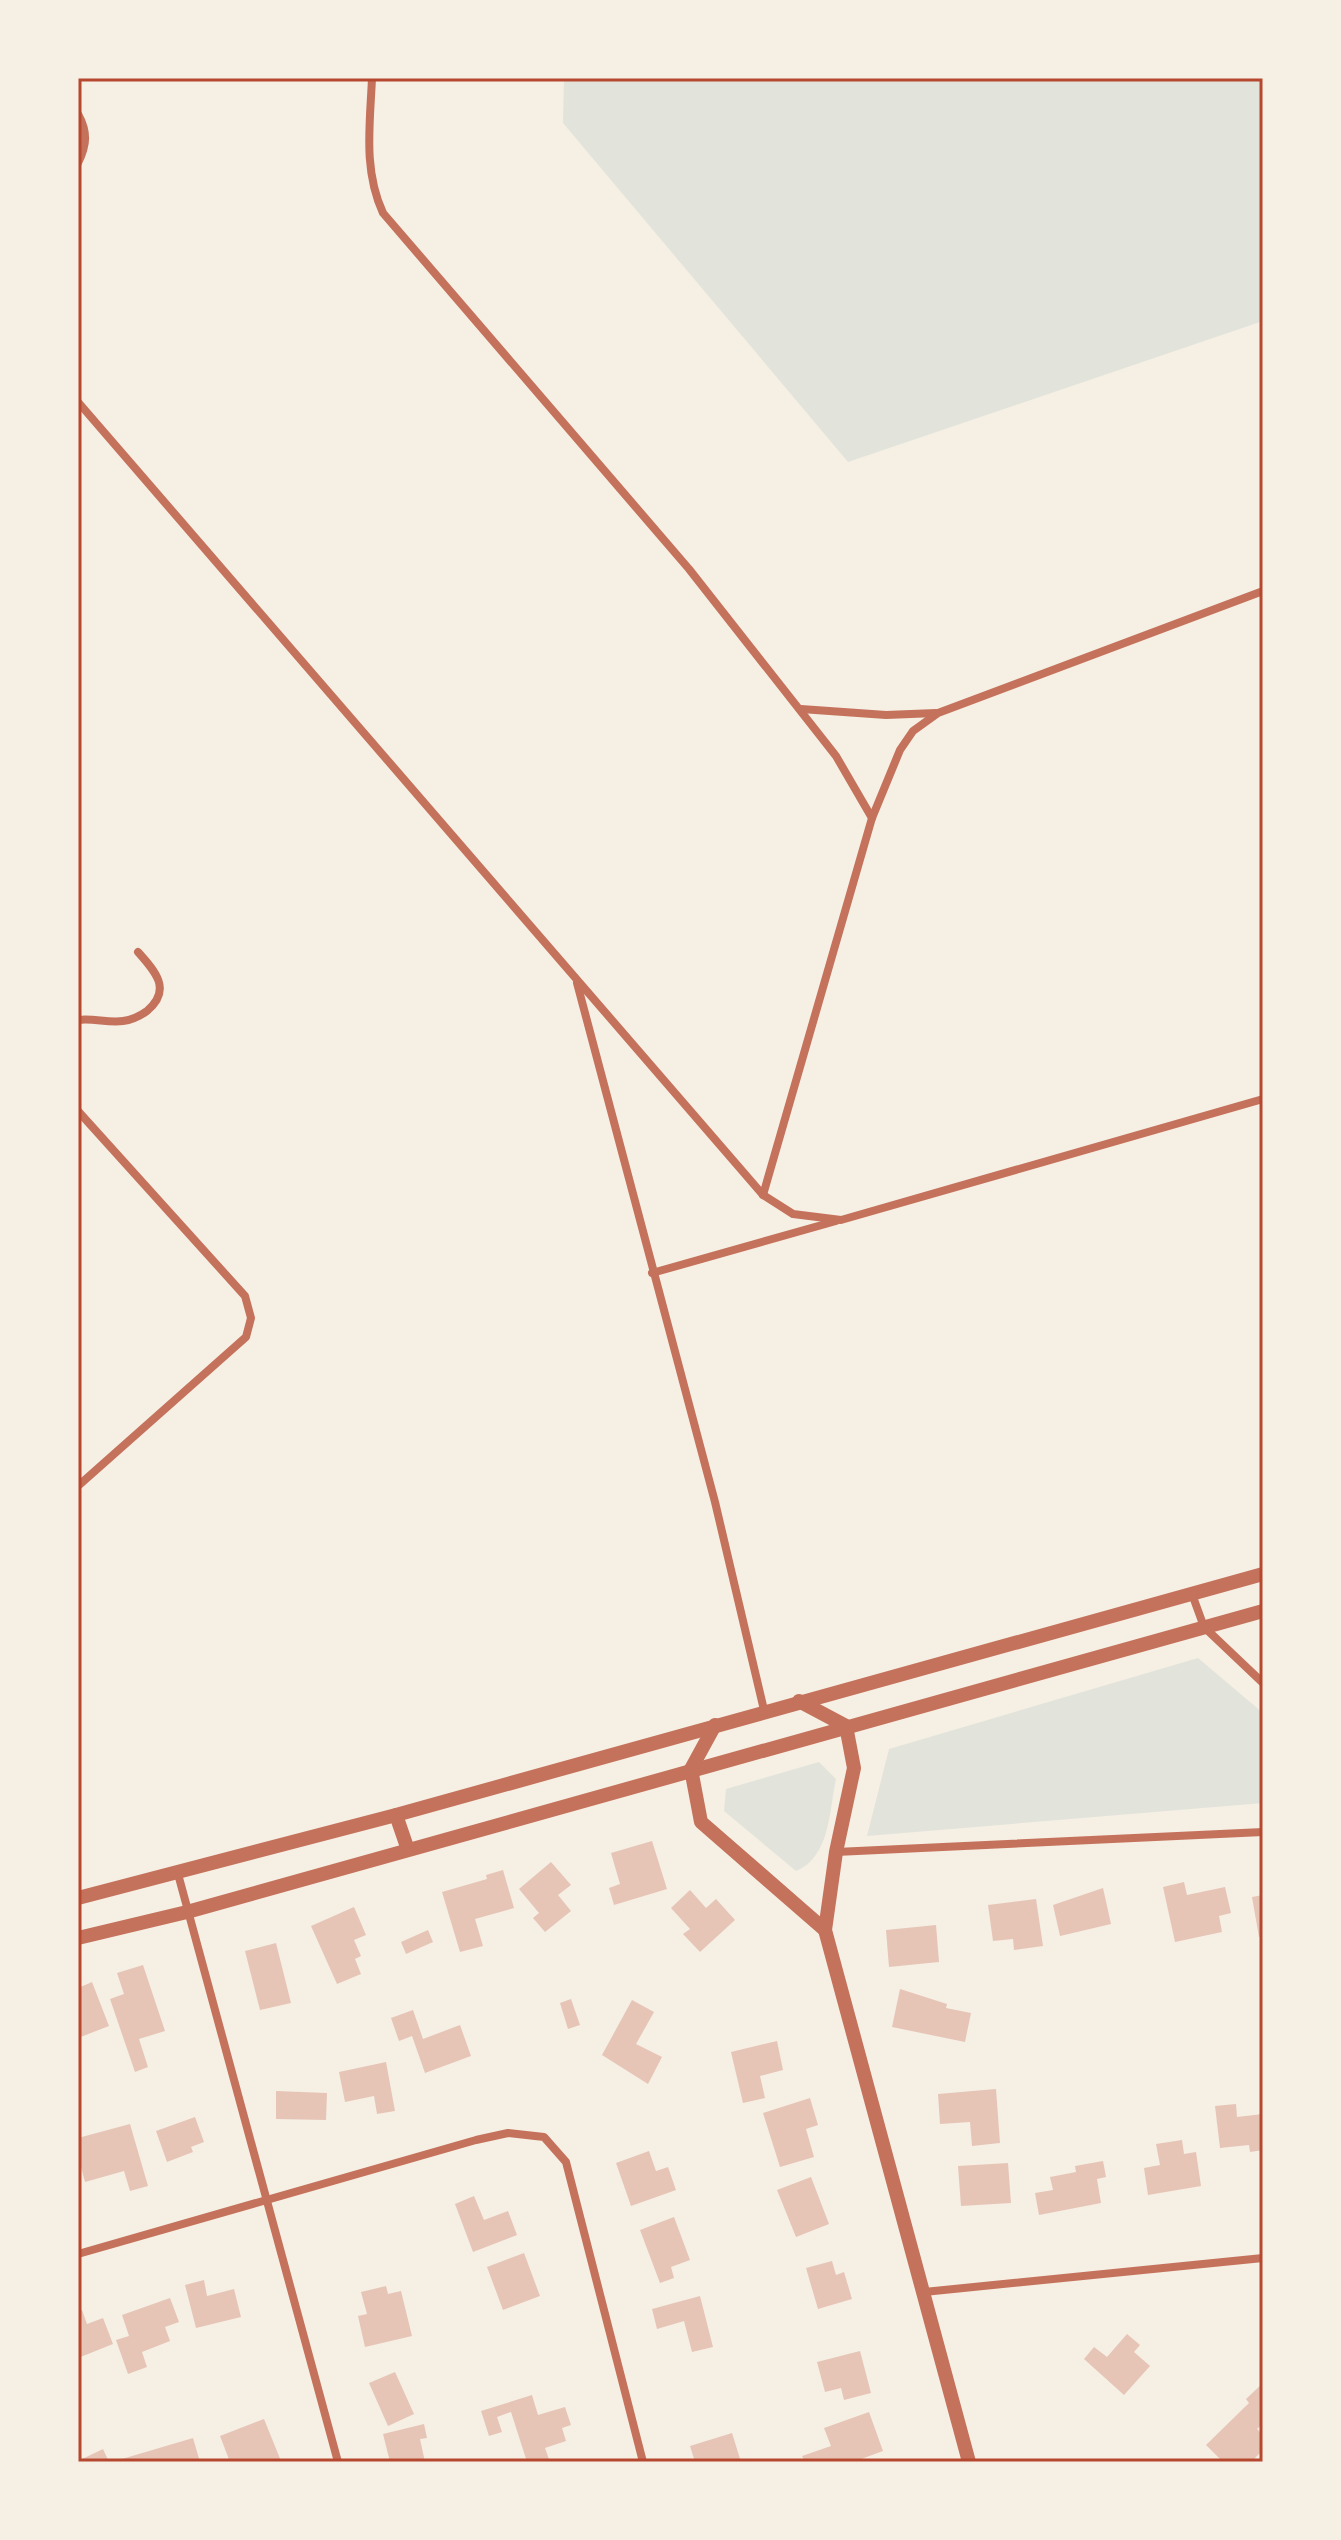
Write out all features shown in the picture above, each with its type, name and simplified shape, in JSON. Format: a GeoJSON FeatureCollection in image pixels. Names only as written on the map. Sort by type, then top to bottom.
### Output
{"type":"FeatureCollection","features":[{"type":"Feature","properties":{"kind":"street"},"geometry":{"type":"LineString","coordinates":[[372,78],[368,167],[372,190],[383,213],[689,569],[836,756],[872,818]]}},
{"type":"Feature","properties":{"kind":"street"},"geometry":{"type":"LineString","coordinates":[[78,114],[85,127],[85,147],[78,163]]}},
{"type":"Feature","properties":{"kind":"street"},"geometry":{"type":"LineString","coordinates":[[78,402],[763,1195],[793,1214],[841,1220]]}},
{"type":"Feature","properties":{"kind":"street"},"geometry":{"type":"LineString","coordinates":[[763,1195],[872,818],[900,750],[913,731],[938,713],[1263,591]]}},
{"type":"Feature","properties":{"kind":"street"},"geometry":{"type":"LineString","coordinates":[[801,709],[886,715],[938,713]]}},
{"type":"Feature","properties":{"kind":"street"},"geometry":{"type":"LineString","coordinates":[[78,1020],[127,1020],[154,1004],[161,994],[161,984],[155,970],[138,952]]}},
{"type":"Feature","properties":{"kind":"street"},"geometry":{"type":"LineString","coordinates":[[576,981],[715,1502],[764,1710]]}},
{"type":"Feature","properties":{"kind":"street"},"geometry":{"type":"LineString","coordinates":[[652,1273],[1263,1099]]}},
{"type":"Feature","properties":{"kind":"street"},"geometry":{"type":"LineString","coordinates":[[78,1111],[245,1296],[251,1318],[246,1337],[78,1486]]}},
{"type":"Feature","properties":{"kind":"street"},"geometry":{"type":"LineString","coordinates":[[78,1898],[396,1815],[764,1710],[1263,1574]]}},
{"type":"Feature","properties":{"kind":"street"},"geometry":{"type":"LineString","coordinates":[[1192,1594],[1204,1627],[1263,1683]]}},
{"type":"Feature","properties":{"kind":"street"},"geometry":{"type":"LineString","coordinates":[[78,1938],[187,1912],[407,1847],[1263,1611]]}},
{"type":"Feature","properties":{"kind":"street"},"geometry":{"type":"LineString","coordinates":[[799,1701],[846,1726]]}},
{"type":"Feature","properties":{"kind":"street"},"geometry":{"type":"LineString","coordinates":[[715,1725],[691,1769],[701,1822],[825,1930]]}},
{"type":"Feature","properties":{"kind":"street"},"geometry":{"type":"LineString","coordinates":[[846,1726],[854,1768],[836,1852],[825,1930],[969,2462]]}},
{"type":"Feature","properties":{"kind":"street"},"geometry":{"type":"LineString","coordinates":[[396,1815],[407,1847]]}},
{"type":"Feature","properties":{"kind":"street"},"geometry":{"type":"LineString","coordinates":[[836,1852],[1263,1832]]}},
{"type":"Feature","properties":{"kind":"street"},"geometry":{"type":"LineString","coordinates":[[178,1874],[338,2462]]}},
{"type":"Feature","properties":{"kind":"street"},"geometry":{"type":"LineString","coordinates":[[78,2254],[476,2140],[508,2133],[544,2137],[566,2162],[643,2462]]}},
{"type":"Feature","properties":{"kind":"street"},"geometry":{"type":"LineString","coordinates":[[924,2292],[1263,2258]]}},
{"type":"Feature","properties":{"kind":"shaded area"},"geometry":{"type":"Polygon","coordinates":[[[564,78],[1263,78],[1263,321],[848,462],[563,123],[564,78]]]}},
{"type":"Feature","properties":{"kind":"shaded area"},"geometry":{"type":"Polygon","coordinates":[[[1198,1658],[1263,1713],[1263,1803],[867,1836],[889,1749],[1198,1658]]]}},
{"type":"Feature","properties":{"kind":"shaded area"},"geometry":{"type":"Polygon","coordinates":[[[819,1762],[836,1779],[829,1819],[816,1855],[796,1871],[724,1811],[726,1789],[819,1762]]]}},
{"type":"Feature","properties":{"kind":"building"},"geometry":{"type":"Polygon","coordinates":[[[652,1841],[667,1889],[614,1905],[609,1888],[620,1884],[611,1853],[652,1841]]]}},
{"type":"Feature","properties":{"kind":"building"},"geometry":{"type":"Polygon","coordinates":[[[551,1862],[571,1885],[558,1895],[571,1911],[545,1932],[533,1918],[539,1913],[519,1889],[551,1862]]]}},
{"type":"Feature","properties":{"kind":"building"},"geometry":{"type":"Polygon","coordinates":[[[503,1870],[514,1908],[475,1919],[483,1946],[460,1952],[442,1892],[487,1879],[486,1875],[503,1870]]]}},
{"type":"Feature","properties":{"kind":"building"},"geometry":{"type":"Polygon","coordinates":[[[1184,1882],[1187,1895],[1225,1887],[1231,1913],[1219,1916],[1222,1932],[1175,1942],[1163,1887],[1184,1882]]]}},
{"type":"Feature","properties":{"kind":"building"},"geometry":{"type":"Polygon","coordinates":[[[1103,1888],[1111,1924],[1060,1936],[1053,1905],[1103,1888]]]}},
{"type":"Feature","properties":{"kind":"building"},"geometry":{"type":"Polygon","coordinates":[[[690,1890],[706,1908],[716,1899],[735,1920],[700,1952],[683,1934],[690,1929],[671,1908],[690,1890]]]}},
{"type":"Feature","properties":{"kind":"building"},"geometry":{"type":"Polygon","coordinates":[[[1263,1895],[1263,1936],[1259,1937],[1252,1897],[1263,1895]]]}},
{"type":"Feature","properties":{"kind":"building"},"geometry":{"type":"Polygon","coordinates":[[[1036,1899],[1043,1946],[1014,1950],[1013,1939],[993,1941],[988,1905],[1036,1899]]]}},
{"type":"Feature","properties":{"kind":"building"},"geometry":{"type":"Polygon","coordinates":[[[354,1907],[366,1935],[354,1940],[361,1956],[355,1959],[361,1974],[337,1984],[311,1926],[354,1907]]]}},
{"type":"Feature","properties":{"kind":"building"},"geometry":{"type":"Polygon","coordinates":[[[936,1925],[939,1962],[889,1967],[886,1930],[936,1925]]]}},
{"type":"Feature","properties":{"kind":"building"},"geometry":{"type":"Polygon","coordinates":[[[428,1930],[433,1942],[406,1954],[401,1942],[428,1930]]]}},
{"type":"Feature","properties":{"kind":"building"},"geometry":{"type":"Polygon","coordinates":[[[276,1943],[291,2003],[260,2010],[245,1951],[276,1943]]]}},
{"type":"Feature","properties":{"kind":"building"},"geometry":{"type":"Polygon","coordinates":[[[143,1965],[165,2031],[139,2039],[148,2067],[135,2072],[110,1999],[124,1994],[117,1973],[143,1965]]]}},
{"type":"Feature","properties":{"kind":"building"},"geometry":{"type":"Polygon","coordinates":[[[92,1982],[109,2026],[78,2038],[78,1988],[92,1982]]]}},
{"type":"Feature","properties":{"kind":"building"},"geometry":{"type":"Polygon","coordinates":[[[900,1989],[947,2004],[946,2008],[971,2013],[965,2042],[892,2027],[900,1989]]]}},
{"type":"Feature","properties":{"kind":"building"},"geometry":{"type":"Polygon","coordinates":[[[571,1999],[580,2025],[568,2029],[560,2003],[571,1999]]]}},
{"type":"Feature","properties":{"kind":"building"},"geometry":{"type":"Polygon","coordinates":[[[632,2000],[654,2012],[636,2044],[662,2057],[648,2084],[602,2055],[632,2000]]]}},
{"type":"Feature","properties":{"kind":"building"},"geometry":{"type":"Polygon","coordinates":[[[413,2010],[423,2039],[460,2025],[471,2056],[425,2073],[412,2036],[399,2041],[391,2018],[413,2010]]]}},
{"type":"Feature","properties":{"kind":"building"},"geometry":{"type":"Polygon","coordinates":[[[777,2041],[783,2070],[760,2076],[765,2098],[743,2103],[731,2052],[777,2041]]]}},
{"type":"Feature","properties":{"kind":"building"},"geometry":{"type":"Polygon","coordinates":[[[386,2062],[395,2111],[377,2114],[374,2096],[345,2102],[339,2072],[386,2062]]]}},
{"type":"Feature","properties":{"kind":"building"},"geometry":{"type":"Polygon","coordinates":[[[996,2089],[1000,2143],[972,2146],[970,2122],[940,2124],[938,2094],[996,2089]]]}},
{"type":"Feature","properties":{"kind":"building"},"geometry":{"type":"Polygon","coordinates":[[[276,2091],[327,2093],[326,2120],[276,2119],[276,2091]]]}},
{"type":"Feature","properties":{"kind":"building"},"geometry":{"type":"Polygon","coordinates":[[[810,2098],[818,2125],[806,2129],[814,2157],[780,2167],[763,2113],[810,2098]]]}},
{"type":"Feature","properties":{"kind":"building"},"geometry":{"type":"Polygon","coordinates":[[[1236,2104],[1237,2117],[1263,2114],[1263,2150],[1250,2152],[1249,2145],[1220,2148],[1215,2106],[1236,2104]]]}},
{"type":"Feature","properties":{"kind":"building"},"geometry":{"type":"Polygon","coordinates":[[[195,2117],[204,2142],[191,2147],[193,2152],[167,2162],[156,2131],[195,2117]]]}},
{"type":"Feature","properties":{"kind":"building"},"geometry":{"type":"Polygon","coordinates":[[[130,2124],[148,2186],[130,2191],[124,2171],[85,2182],[78,2156],[78,2138],[130,2124]]]}},
{"type":"Feature","properties":{"kind":"building"},"geometry":{"type":"Polygon","coordinates":[[[1182,2140],[1184,2154],[1196,2152],[1201,2186],[1148,2195],[1144,2168],[1160,2165],[1156,2144],[1182,2140]]]}},
{"type":"Feature","properties":{"kind":"building"},"geometry":{"type":"Polygon","coordinates":[[[649,2151],[656,2171],[668,2167],[676,2190],[631,2206],[616,2163],[649,2151]]]}},
{"type":"Feature","properties":{"kind":"building"},"geometry":{"type":"Polygon","coordinates":[[[1103,2161],[1106,2177],[1097,2179],[1101,2203],[1039,2215],[1035,2193],[1053,2190],[1050,2177],[1076,2172],[1075,2166],[1103,2161]]]}},
{"type":"Feature","properties":{"kind":"building"},"geometry":{"type":"Polygon","coordinates":[[[1008,2163],[1011,2203],[961,2206],[958,2166],[1008,2163]]]}},
{"type":"Feature","properties":{"kind":"building"},"geometry":{"type":"Polygon","coordinates":[[[811,2177],[829,2224],[796,2237],[777,2190],[811,2177]]]}},
{"type":"Feature","properties":{"kind":"building"},"geometry":{"type":"Polygon","coordinates":[[[474,2196],[484,2220],[508,2211],[517,2235],[473,2252],[455,2204],[474,2196]]]}},
{"type":"Feature","properties":{"kind":"building"},"geometry":{"type":"Polygon","coordinates":[[[674,2217],[690,2260],[671,2267],[674,2278],[660,2283],[640,2230],[674,2217]]]}},
{"type":"Feature","properties":{"kind":"building"},"geometry":{"type":"Polygon","coordinates":[[[524,2253],[540,2296],[503,2310],[487,2267],[524,2253]]]}},
{"type":"Feature","properties":{"kind":"building"},"geometry":{"type":"Polygon","coordinates":[[[832,2261],[836,2275],[844,2272],[852,2299],[818,2309],[806,2268],[832,2261]]]}},
{"type":"Feature","properties":{"kind":"building"},"geometry":{"type":"Polygon","coordinates":[[[204,2280],[207,2296],[234,2289],[241,2317],[196,2328],[185,2285],[204,2280]]]}},
{"type":"Feature","properties":{"kind":"building"},"geometry":{"type":"Polygon","coordinates":[[[386,2286],[388,2294],[401,2291],[412,2336],[365,2347],[358,2316],[367,2314],[361,2292],[386,2286]]]}},
{"type":"Feature","properties":{"kind":"building"},"geometry":{"type":"Polygon","coordinates":[[[700,2296],[713,2347],[692,2352],[684,2321],[657,2329],[652,2309],[700,2296]]]}},
{"type":"Feature","properties":{"kind":"building"},"geometry":{"type":"Polygon","coordinates":[[[170,2298],[179,2322],[165,2327],[170,2341],[142,2352],[147,2367],[128,2374],[116,2340],[129,2336],[122,2315],[170,2298]]]}},
{"type":"Feature","properties":{"kind":"building"},"geometry":{"type":"Polygon","coordinates":[[[82,2310],[87,2324],[103,2318],[113,2344],[78,2358],[78,2312],[82,2310]]]}},
{"type":"Feature","properties":{"kind":"building"},"geometry":{"type":"Polygon","coordinates":[[[1127,2334],[1140,2345],[1134,2352],[1150,2366],[1124,2395],[1084,2359],[1094,2347],[1107,2357],[1127,2334]]]}},
{"type":"Feature","properties":{"kind":"building"},"geometry":{"type":"Polygon","coordinates":[[[860,2351],[871,2393],[844,2400],[841,2388],[825,2392],[817,2362],[860,2351]]]}},
{"type":"Feature","properties":{"kind":"building"},"geometry":{"type":"Polygon","coordinates":[[[395,2372],[414,2414],[388,2426],[369,2383],[395,2372]]]}},
{"type":"Feature","properties":{"kind":"building"},"geometry":{"type":"Polygon","coordinates":[[[1263,2383],[1263,2423],[1257,2429],[1263,2435],[1263,2450],[1251,2462],[1223,2462],[1206,2445],[1249,2403],[1246,2399],[1263,2383]]]}},
{"type":"Feature","properties":{"kind":"building"},"geometry":{"type":"Polygon","coordinates":[[[532,2395],[538,2415],[565,2407],[571,2425],[562,2428],[566,2441],[545,2448],[550,2462],[527,2462],[511,2412],[497,2417],[502,2432],[489,2436],[481,2411],[532,2395]]]}},
{"type":"Feature","properties":{"kind":"building"},"geometry":{"type":"Polygon","coordinates":[[[869,2412],[883,2451],[853,2462],[805,2462],[802,2456],[831,2446],[824,2428],[869,2412]]]}},
{"type":"Feature","properties":{"kind":"building"},"geometry":{"type":"Polygon","coordinates":[[[264,2419],[281,2461],[230,2462],[220,2436],[264,2419]]]}},
{"type":"Feature","properties":{"kind":"building"},"geometry":{"type":"Polygon","coordinates":[[[424,2424],[427,2438],[420,2439],[425,2462],[390,2462],[383,2434],[424,2424]]]}},
{"type":"Feature","properties":{"kind":"building"},"geometry":{"type":"Polygon","coordinates":[[[732,2433],[741,2462],[695,2462],[690,2446],[732,2433]]]}},
{"type":"Feature","properties":{"kind":"building"},"geometry":{"type":"Polygon","coordinates":[[[193,2438],[200,2462],[123,2462],[122,2459],[193,2438]]]}},
{"type":"Feature","properties":{"kind":"building"},"geometry":{"type":"Polygon","coordinates":[[[103,2449],[109,2462],[78,2462],[78,2461],[103,2449]]]}}]}
